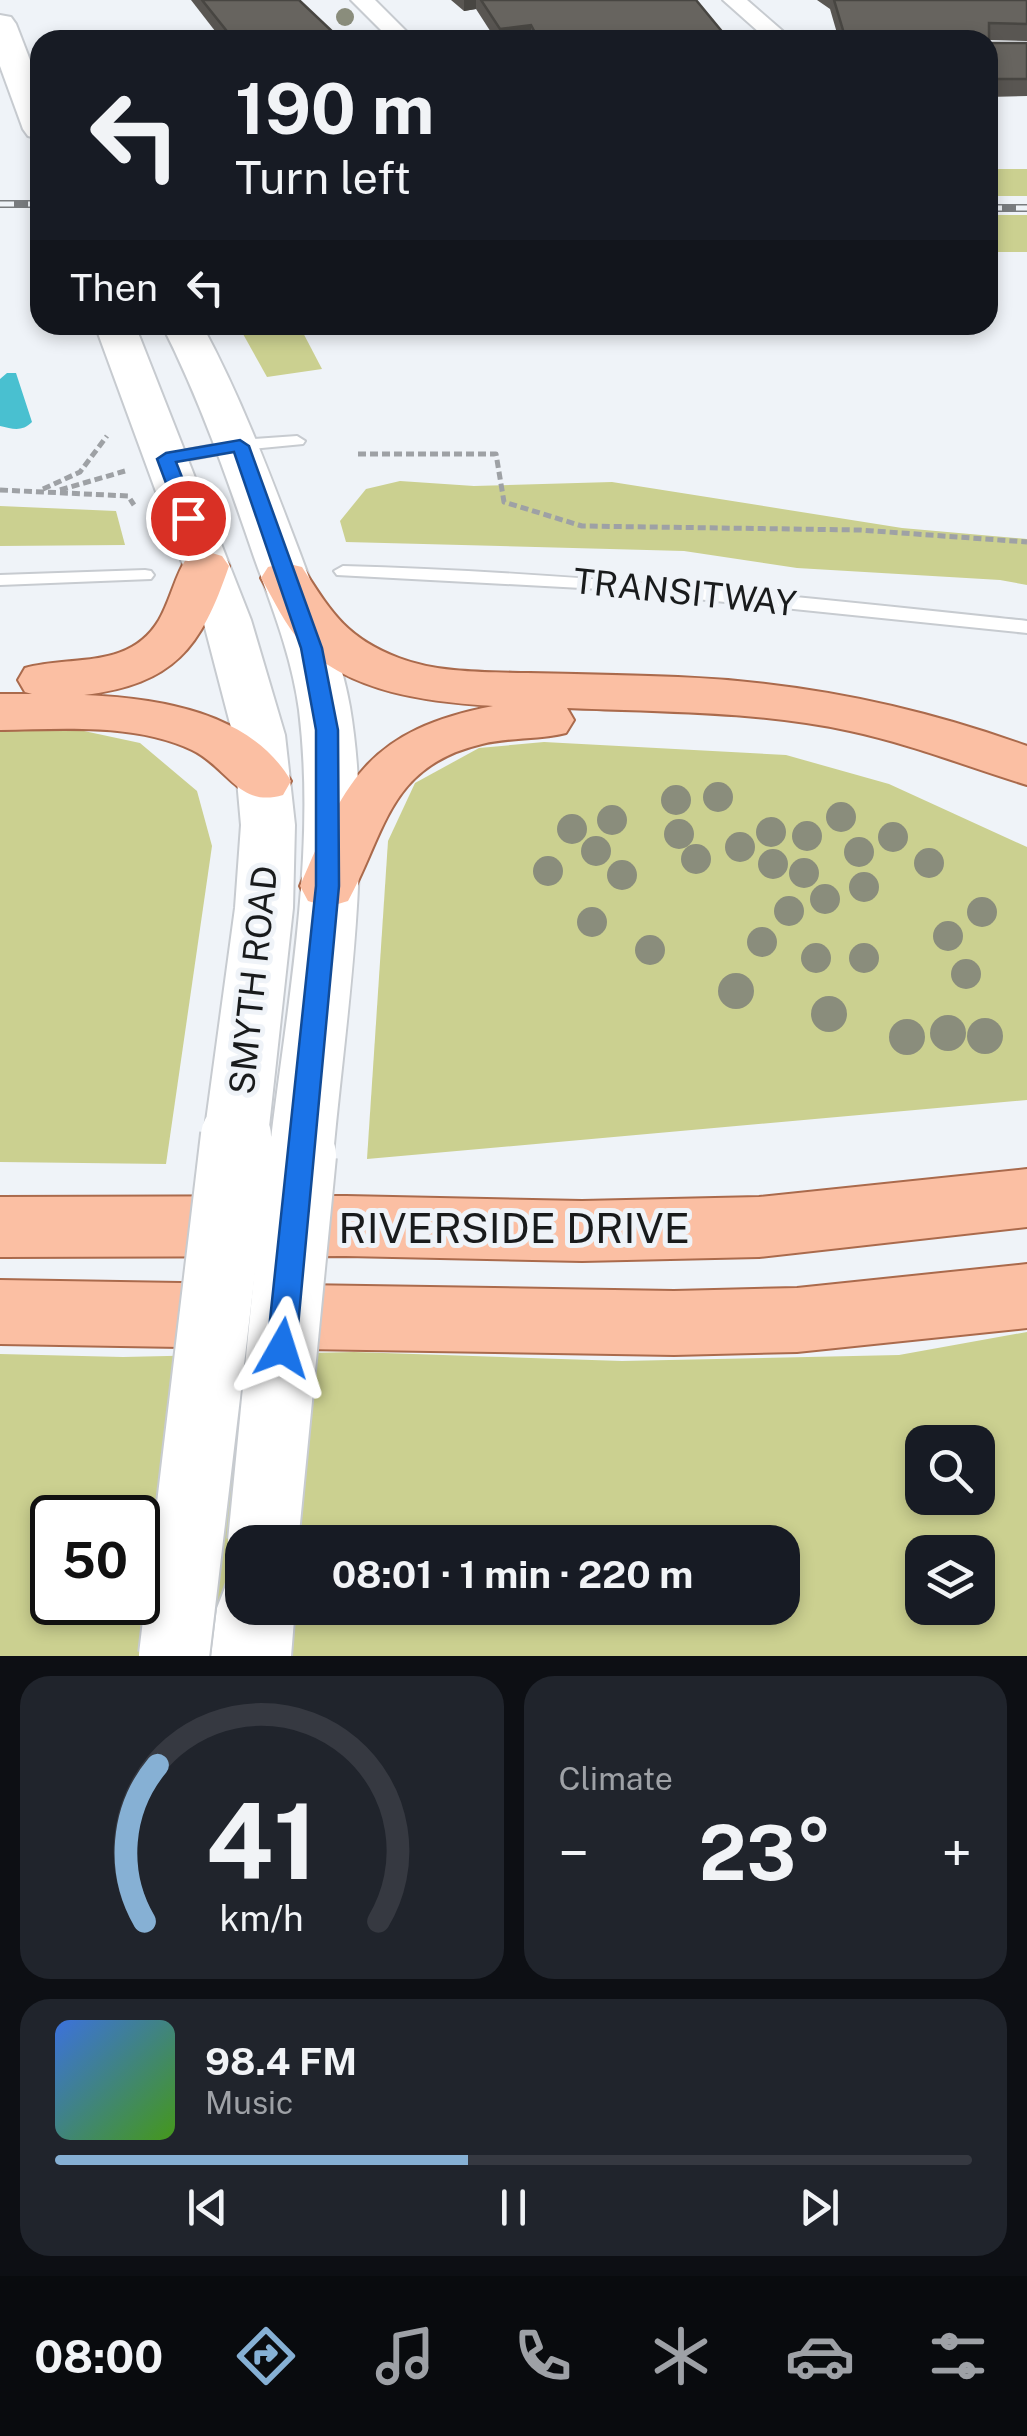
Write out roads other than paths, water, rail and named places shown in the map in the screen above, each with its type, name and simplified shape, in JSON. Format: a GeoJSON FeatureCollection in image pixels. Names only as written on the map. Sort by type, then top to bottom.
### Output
{"type":"FeatureCollection","features":[{"type":"Feature","properties":{"kind":"main road"},"geometry":{"type":"LineString","coordinates":[[0,24],[30,102]]}},
{"type":"Feature","properties":{"kind":"main road","name":"SMYTH ROAD"},"geometry":{"type":"LineString","coordinates":[[119,335],[248,688],[264,781],[268,825],[264,908],[268,1145],[262,1525]]}},
{"type":"Feature","properties":{"kind":"main road","name":"SMYTH ROAD"},"geometry":{"type":"LineString","coordinates":[[174,1656],[268,1145],[328,886],[327,730],[312,648],[240,446],[187,335]]}},
{"type":"Feature","properties":{"kind":"main road"},"geometry":{"type":"LineString","coordinates":[[0,680],[82,679],[148,662],[167,648],[185,622],[205,566]]}},
{"type":"Feature","properties":{"kind":"main road"},"geometry":{"type":"LineString","coordinates":[[285,578],[324,638],[361,662],[401,677],[459,688],[791,703],[904,727],[1027,766]]}},
{"type":"Feature","properties":{"kind":"main road"},"geometry":{"type":"LineString","coordinates":[[0,712],[95,711],[148,717],[240,755],[264,781]]}},
{"type":"Feature","properties":{"kind":"main road"},"geometry":{"type":"LineString","coordinates":[[328,886],[358,816],[371,793],[393,770],[446,736],[504,720],[747,730],[824,742],[894,760],[1027,806]]}},
{"type":"Feature","properties":{"kind":"main road","name":"RIVERSIDE DRIVE"},"geometry":{"type":"LineString","coordinates":[[0,1227],[723,1228],[846,1220],[1022,1197]]}},
{"type":"Feature","properties":{"kind":"main road"},"geometry":{"type":"LineString","coordinates":[[0,1312],[692,1322],[797,1320],[1027,1296]]}},
{"type":"Feature","properties":{"kind":"main road"},"geometry":{"type":"LineString","coordinates":[[251,1656],[254,1625]]}},
{"type":"Feature","properties":{"kind":"street"},"geometry":{"type":"LineString","coordinates":[[362,0],[394,30]]}},
{"type":"Feature","properties":{"kind":"street"},"geometry":{"type":"LineString","coordinates":[[734,0],[770,30]]}},
{"type":"Feature","properties":{"kind":"lane"},"geometry":{"type":"LineString","coordinates":[[166,459],[297,441]]}},
{"type":"Feature","properties":{"kind":"lane","name":"TRANSITWAY"},"geometry":{"type":"LineString","coordinates":[[343,571],[474,573],[608,583],[1027,627]]}},
{"type":"Feature","properties":{"kind":"lane"},"geometry":{"type":"LineString","coordinates":[[0,580],[145,575]]}},
{"type":"Feature","properties":{"kind":"water"},"geometry":{"type":"Polygon","coordinates":[[[7,373],[16,373],[32,422],[21,428],[0,426],[0,379],[7,373]]]}},
{"type":"Feature","properties":{"kind":"railway"},"geometry":{"type":"LineString","coordinates":[[0,204],[30,204]]}},
{"type":"Feature","properties":{"kind":"railway"},"geometry":{"type":"LineString","coordinates":[[998,208],[1027,208]]}}]}
